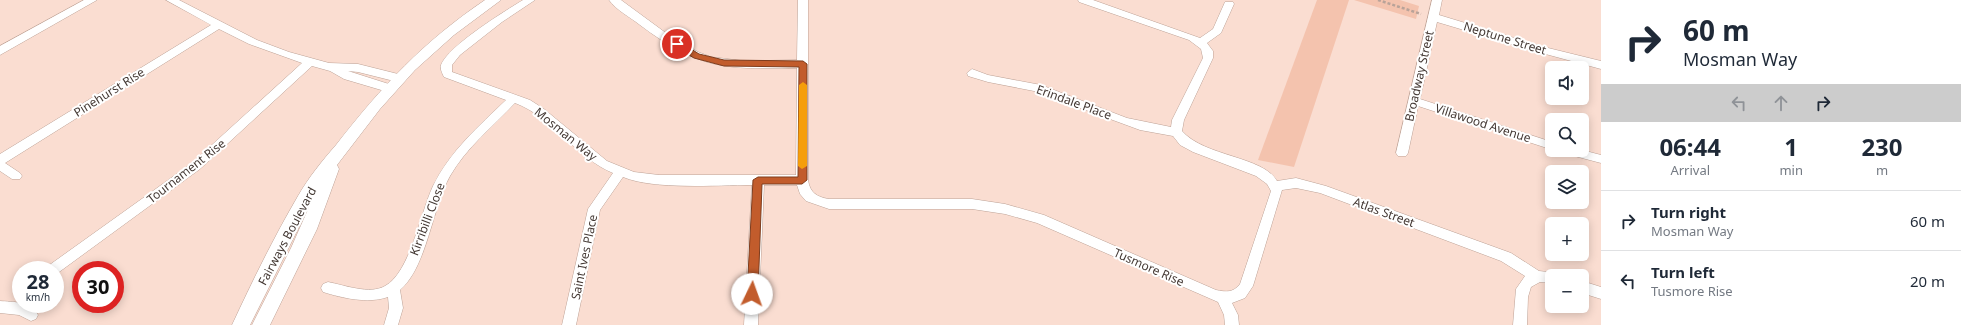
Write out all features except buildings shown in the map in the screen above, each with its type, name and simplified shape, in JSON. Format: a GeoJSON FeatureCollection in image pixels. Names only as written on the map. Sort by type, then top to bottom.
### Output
{"type":"FeatureCollection","features":[{"type":"Feature","properties":{"kind":"street"},"geometry":{"type":"LineString","coordinates":[[0,51],[92,0]]}},
{"type":"Feature","properties":{"kind":"street","name":"Fairways Boulevard"},"geometry":{"type":"LineString","coordinates":[[242,325],[279,250],[316,182],[366,114],[393,83],[434,44],[494,0]]}},
{"type":"Feature","properties":{"kind":"street","name":"Mosman Way"},"geometry":{"type":"LineString","coordinates":[[530,0],[484,31],[456,53],[447,64],[446,69],[451,76],[514,98],[534,108],[594,158],[620,173],[644,179],[659,180],[802,180]]}},
{"type":"Feature","properties":{"kind":"street"},"geometry":{"type":"LineString","coordinates":[[614,0],[686,51],[708,60],[738,64],[803,64]]}},
{"type":"Feature","properties":{"kind":"street","name":"Tusmore Rise"},"geometry":{"type":"LineString","coordinates":[[803,0],[802,180],[803,189],[808,196],[814,200],[829,204],[972,204],[994,206],[1022,213],[1223,298]]}},
{"type":"Feature","properties":{"kind":"street"},"geometry":{"type":"LineString","coordinates":[[1084,0],[1201,42],[1208,50],[1208,58],[1178,120],[1176,132],[1186,143],[1260,172],[1271,180],[1275,186],[1276,197],[1246,286],[1243,292],[1223,298],[1231,315],[1232,325]]}},
{"type":"Feature","properties":{"kind":"street","name":"Broadway Street"},"geometry":{"type":"LineString","coordinates":[[1402,153],[1436,0]]}},
{"type":"Feature","properties":{"kind":"street"},"geometry":{"type":"LineString","coordinates":[[176,1],[252,42],[329,67],[348,76],[393,83]]}},
{"type":"Feature","properties":{"kind":"street"},"geometry":{"type":"LineString","coordinates":[[1201,42],[1216,31],[1230,4]]}},
{"type":"Feature","properties":{"kind":"street","name":"Neptune Street"},"geometry":{"type":"LineString","coordinates":[[1433,17],[1542,50],[1601,65]]}},
{"type":"Feature","properties":{"kind":"street","name":"Pinehurst Rise"},"geometry":{"type":"LineString","coordinates":[[0,160],[219,24]]}},
{"type":"Feature","properties":{"kind":"street","name":"Tournament Rise"},"geometry":{"type":"LineString","coordinates":[[64,262],[196,166],[310,62]]}},
{"type":"Feature","properties":{"kind":"street","name":"Erindale Place"},"geometry":{"type":"LineString","coordinates":[[972,73],[987,79],[1042,89],[1147,129],[1176,132]]}},
{"type":"Feature","properties":{"kind":"street","name":"Kirribilli Close"},"geometry":{"type":"LineString","coordinates":[[393,289],[406,274],[438,186],[446,172],[465,148],[514,98]]}},
{"type":"Feature","properties":{"kind":"street","name":"Villawood Avenue"},"geometry":{"type":"LineString","coordinates":[[1414,101],[1545,144]]}},
{"type":"Feature","properties":{"kind":"street","name":"Fairways Boulevard"},"geometry":{"type":"LineString","coordinates":[[261,325],[297,250],[326,185],[333,162],[339,151]]}},
{"type":"Feature","properties":{"kind":"street"},"geometry":{"type":"LineString","coordinates":[[1589,156],[1601,160]]}},
{"type":"Feature","properties":{"kind":"street"},"geometry":{"type":"LineString","coordinates":[[0,165],[16,176]]}},
{"type":"Feature","properties":{"kind":"street","name":"Saint Ives Place"},"geometry":{"type":"LineString","coordinates":[[569,325],[594,209],[620,173]]}},
{"type":"Feature","properties":{"kind":"street"},"geometry":{"type":"LineString","coordinates":[[751,325],[758,180]]}},
{"type":"Feature","properties":{"kind":"street","name":"Atlas Street"},"geometry":{"type":"LineString","coordinates":[[1275,186],[1296,183],[1312,186],[1490,251],[1532,279]]}},
{"type":"Feature","properties":{"kind":"street"},"geometry":{"type":"LineString","coordinates":[[279,250],[297,250]]}},
{"type":"Feature","properties":{"kind":"street"},"geometry":{"type":"LineString","coordinates":[[1520,325],[1523,287],[1532,279],[1545,278]]}},
{"type":"Feature","properties":{"kind":"street"},"geometry":{"type":"LineString","coordinates":[[328,288],[376,294],[385,293],[393,289],[396,308],[391,325]]}},
{"type":"Feature","properties":{"kind":"street"},"geometry":{"type":"LineString","coordinates":[[1589,289],[1601,294]]}},
{"type":"Feature","properties":{"kind":"street"},"geometry":{"type":"LineString","coordinates":[[11,304],[31,315]]}},
{"type":"Feature","properties":{"kind":"path"},"geometry":{"type":"LineString","coordinates":[[1378,0],[1421,14]]}},
{"type":"Feature","properties":{"kind":"shaded area"},"geometry":{"type":"Polygon","coordinates":[[[1317,0],[1349,0],[1294,167],[1258,160],[1317,0]]]}},
{"type":"Feature","properties":{"kind":"shaded area"},"geometry":{"type":"Polygon","coordinates":[[[1354,0],[1400,0],[1419,6],[1416,19],[1354,0]]]}},
{"type":"Feature","properties":{"kind":"slow traffic"},"geometry":{"type":"LineString","coordinates":[[802,166],[803,85]]}},
{"type":"Feature","properties":{"kind":"route"},"geometry":{"type":"LineString","coordinates":[[677,44],[696,56],[724,63],[803,64],[802,180],[758,180],[752,294]]}}]}
